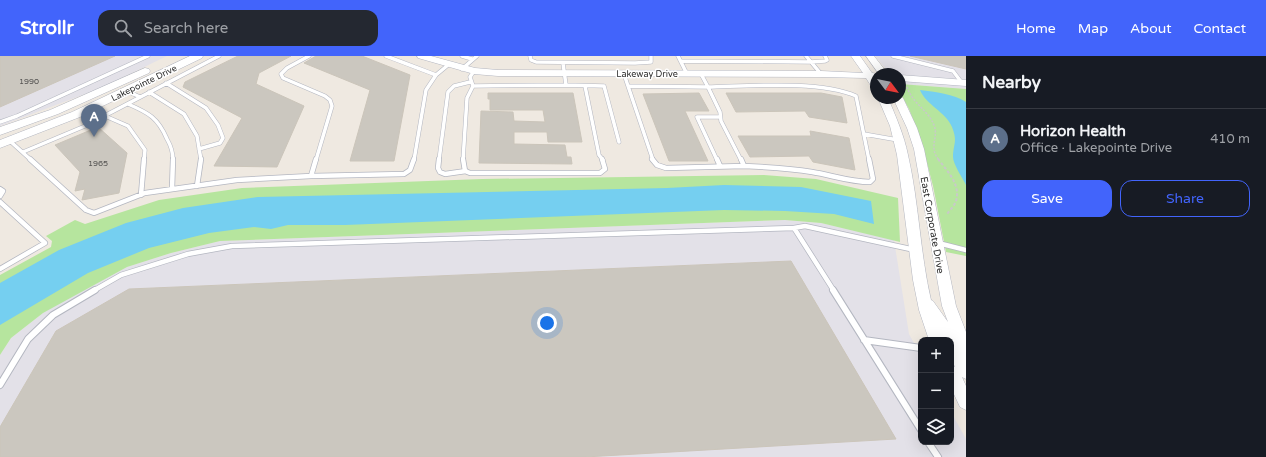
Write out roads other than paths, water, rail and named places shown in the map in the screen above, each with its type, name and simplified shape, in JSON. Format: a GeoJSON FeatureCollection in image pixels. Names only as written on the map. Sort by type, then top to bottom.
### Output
{"type":"FeatureCollection","features":[{"type":"Feature","properties":{"kind":"main road","name":"Lakepointe Drive"},"geometry":{"type":"LineString","coordinates":[[0,131],[54,112],[176,56]]}},
{"type":"Feature","properties":{"kind":"main road","name":"Lakepointe Drive"},"geometry":{"type":"LineString","coordinates":[[5,142],[63,121],[198,56]]}},
{"type":"Feature","properties":{"kind":"main road"},"geometry":{"type":"LineString","coordinates":[[115,85],[127,91]]}},
{"type":"Feature","properties":{"kind":"street","name":"Lakeway Drive"},"geometry":{"type":"LineString","coordinates":[[421,56],[462,69],[498,73],[821,74],[870,76]]}},
{"type":"Feature","properties":{"kind":"street"},"geometry":{"type":"LineString","coordinates":[[855,56],[870,73]]}},
{"type":"Feature","properties":{"kind":"street"},"geometry":{"type":"LineString","coordinates":[[870,56],[879,68]]}},
{"type":"Feature","properties":{"kind":"street"},"geometry":{"type":"LineString","coordinates":[[906,78],[964,83]]}},
{"type":"Feature","properties":{"kind":"street","name":"East Corporate Drive"},"geometry":{"type":"LineString","coordinates":[[885,104],[898,140],[904,166],[922,297],[935,337]]}},
{"type":"Feature","properties":{"kind":"street","name":"East Corporate Drive"},"geometry":{"type":"LineString","coordinates":[[901,104],[912,128],[919,149],[949,306],[966,352]]}},
{"type":"Feature","properties":{"kind":"street"},"geometry":{"type":"LineString","coordinates":[[922,297],[941,323],[948,337]]}},
{"type":"Feature","properties":{"kind":"street"},"geometry":{"type":"LineString","coordinates":[[954,349],[966,372]]}},
{"type":"Feature","properties":{"kind":"street"},"geometry":{"type":"LineString","coordinates":[[952,373],[966,402]]}},
{"type":"Feature","properties":{"kind":"lane"},"geometry":{"type":"LineString","coordinates":[[0,122],[17,116],[148,56]]}},
{"type":"Feature","properties":{"kind":"lane"},"geometry":{"type":"LineString","coordinates":[[23,152],[105,116],[219,56]]}},
{"type":"Feature","properties":{"kind":"lane"},"geometry":{"type":"LineString","coordinates":[[309,56],[287,68],[281,74],[283,78],[325,96],[330,100],[332,106],[310,176]]}},
{"type":"Feature","properties":{"kind":"lane"},"geometry":{"type":"LineString","coordinates":[[386,56],[436,75]]}},
{"type":"Feature","properties":{"kind":"lane"},"geometry":{"type":"LineString","coordinates":[[462,56],[472,59]]}},
{"type":"Feature","properties":{"kind":"lane"},"geometry":{"type":"LineString","coordinates":[[462,69],[477,56]]}},
{"type":"Feature","properties":{"kind":"lane"},"geometry":{"type":"LineString","coordinates":[[530,56],[531,60],[536,62],[563,63],[651,62],[651,56]]}},
{"type":"Feature","properties":{"kind":"lane"},"geometry":{"type":"LineString","coordinates":[[678,56],[687,74]]}},
{"type":"Feature","properties":{"kind":"lane"},"geometry":{"type":"LineString","coordinates":[[806,56],[821,74]]}},
{"type":"Feature","properties":{"kind":"lane"},"geometry":{"type":"LineString","coordinates":[[681,61],[811,62],[825,61],[825,56]]}},
{"type":"Feature","properties":{"kind":"lane"},"geometry":{"type":"LineString","coordinates":[[893,56],[953,71],[964,83]]}},
{"type":"Feature","properties":{"kind":"lane"},"geometry":{"type":"LineString","coordinates":[[563,63],[566,85]]}},
{"type":"Feature","properties":{"kind":"lane"},"geometry":{"type":"LineString","coordinates":[[635,63],[640,74]]}},
{"type":"Feature","properties":{"kind":"lane"},"geometry":{"type":"LineString","coordinates":[[5,142],[23,152],[86,210],[94,213],[141,195],[237,180],[310,176],[404,174],[410,170],[413,164],[426,90],[436,75],[448,65]]}},
{"type":"Feature","properties":{"kind":"lane"},"geometry":{"type":"LineString","coordinates":[[466,171],[463,164],[467,98],[472,84],[470,77],[474,71]]}},
{"type":"Feature","properties":{"kind":"lane"},"geometry":{"type":"LineString","coordinates":[[624,74],[628,86],[653,161],[666,168],[744,166],[814,172],[861,182],[870,182],[873,179],[856,96],[848,92],[816,87],[628,86]]}},
{"type":"Feature","properties":{"kind":"lane"},"geometry":{"type":"LineString","coordinates":[[701,74],[720,112],[720,121],[744,166]]}},
{"type":"Feature","properties":{"kind":"lane"},"geometry":{"type":"LineString","coordinates":[[166,83],[206,108],[218,125],[223,138],[220,143],[199,149]]}},
{"type":"Feature","properties":{"kind":"lane"},"geometry":{"type":"LineString","coordinates":[[585,86],[599,155],[604,161],[605,169],[600,173],[470,173],[466,171],[445,174],[440,172],[438,168],[448,92],[454,86],[472,84],[604,86],[620,142]]}},
{"type":"Feature","properties":{"kind":"lane"},"geometry":{"type":"LineString","coordinates":[[127,91],[140,97]]}},
{"type":"Feature","properties":{"kind":"lane"},"geometry":{"type":"LineString","coordinates":[[149,92],[184,114],[197,136],[201,158],[197,186]]}},
{"type":"Feature","properties":{"kind":"lane"},"geometry":{"type":"LineString","coordinates":[[128,104],[145,111],[161,125],[173,152],[172,189]]}},
{"type":"Feature","properties":{"kind":"lane"},"geometry":{"type":"LineString","coordinates":[[105,116],[128,126],[145,150],[141,195]]}},
{"type":"Feature","properties":{"kind":"lane"},"geometry":{"type":"LineString","coordinates":[[720,117],[697,117],[720,166]]}},
{"type":"Feature","properties":{"kind":"lane"},"geometry":{"type":"LineString","coordinates":[[864,134],[898,140]]}},
{"type":"Feature","properties":{"kind":"lane"},"geometry":{"type":"LineString","coordinates":[[0,189],[3,191],[0,196]]}},
{"type":"Feature","properties":{"kind":"lane"},"geometry":{"type":"LineString","coordinates":[[0,202],[45,243],[0,269]]}},
{"type":"Feature","properties":{"kind":"lane"},"geometry":{"type":"LineString","coordinates":[[0,384],[28,339],[53,315],[121,275],[188,254],[232,246],[794,228],[805,226],[915,250]]}},
{"type":"Feature","properties":{"kind":"lane"},"geometry":{"type":"LineString","coordinates":[[794,228],[918,425]]}},
{"type":"Feature","properties":{"kind":"lane"},"geometry":{"type":"LineString","coordinates":[[937,242],[966,250]]}},
{"type":"Feature","properties":{"kind":"lane"},"geometry":{"type":"LineString","coordinates":[[864,340],[918,348]]}},
{"type":"Feature","properties":{"kind":"lane"},"geometry":{"type":"LineString","coordinates":[[930,445],[938,457]]}},
{"type":"Feature","properties":{"kind":"water"},"geometry":{"type":"Polygon","coordinates":[[[920,90],[950,95],[966,102],[966,185],[953,160],[955,140],[952,127],[945,117],[927,100],[920,90]]]}},
{"type":"Feature","properties":{"kind":"water"},"geometry":{"type":"Polygon","coordinates":[[[724,185],[801,187],[871,201],[874,224],[834,214],[785,211],[724,210],[345,225],[288,225],[271,229],[254,227],[209,233],[149,248],[88,273],[0,325],[0,283],[59,250],[126,223],[183,208],[258,197],[667,188],[724,185]]]}},
{"type":"Feature","properties":{"kind":"place","name":"Horizon Health"},"geometry":{"type":"Point","coordinates":[94,137]}}]}
